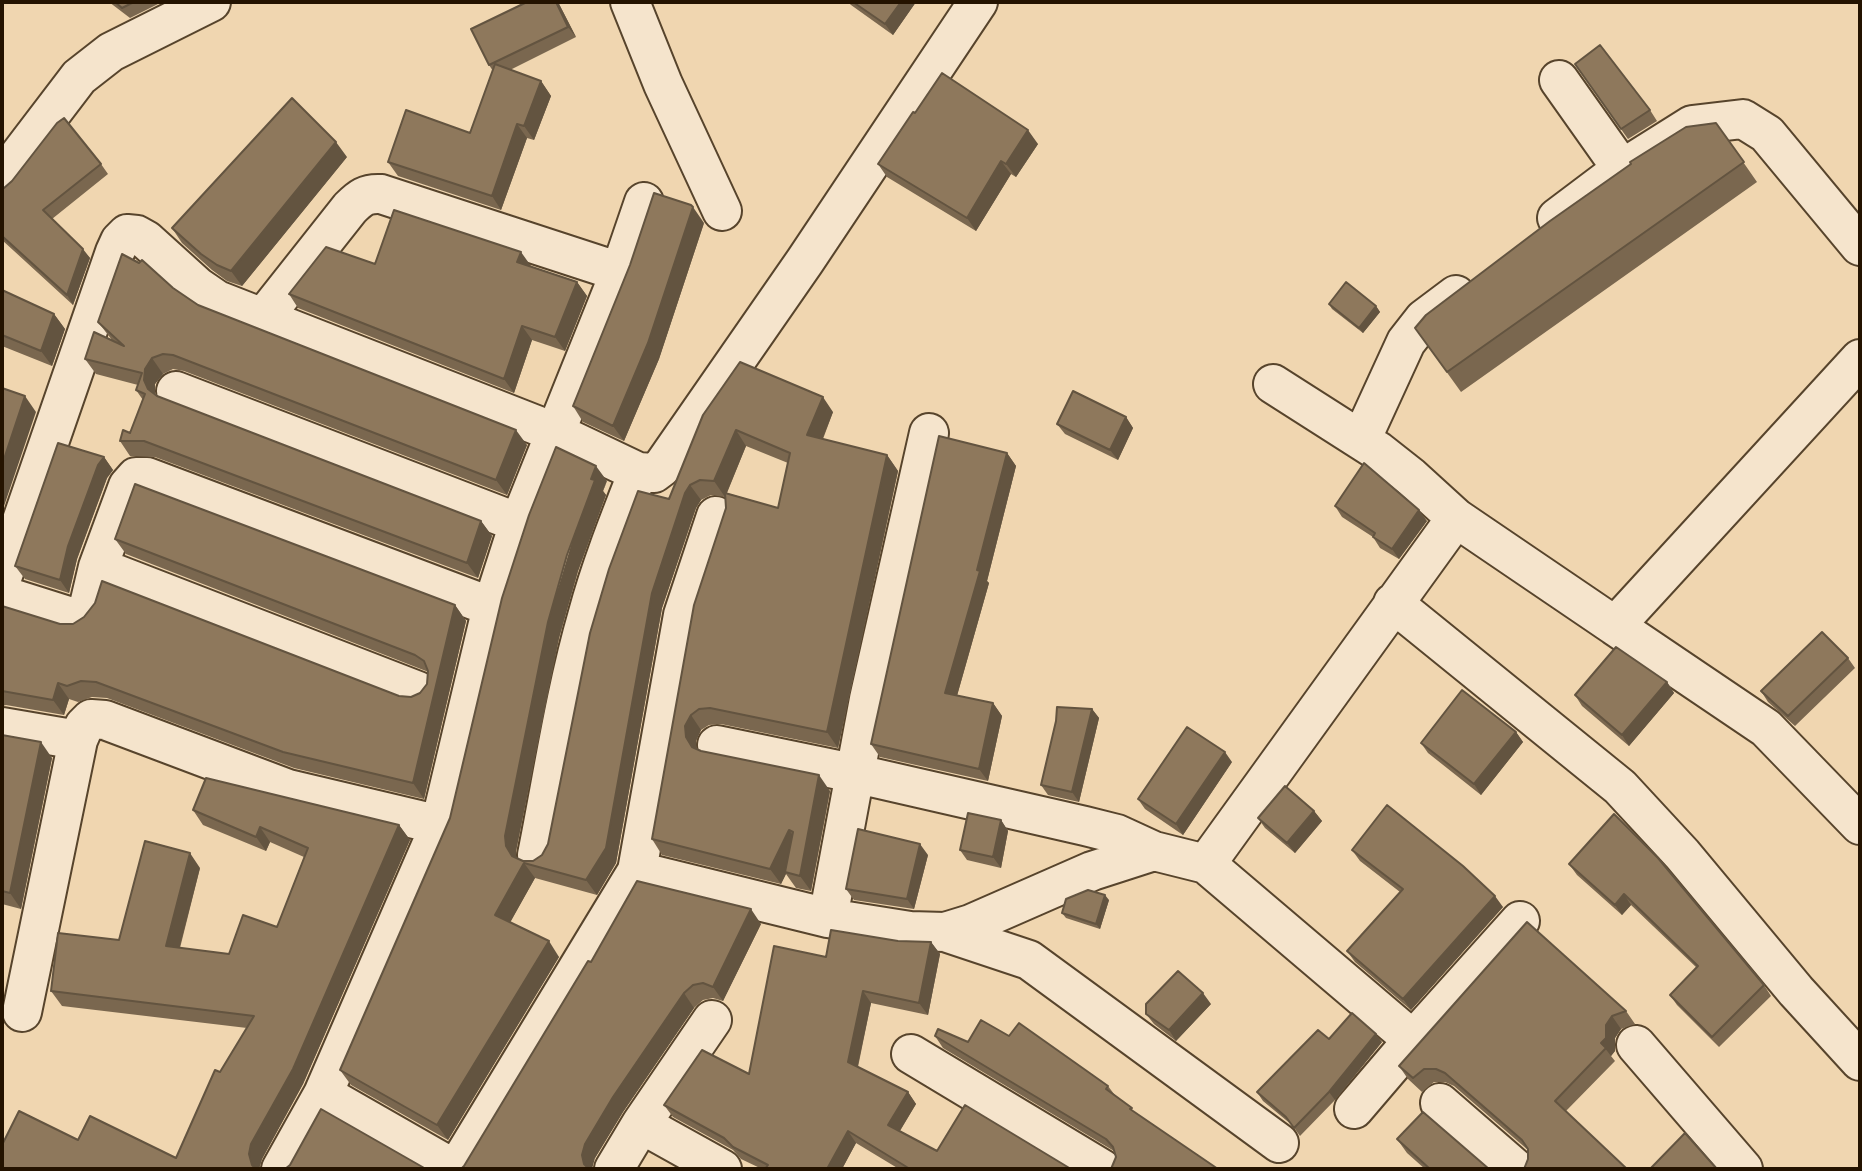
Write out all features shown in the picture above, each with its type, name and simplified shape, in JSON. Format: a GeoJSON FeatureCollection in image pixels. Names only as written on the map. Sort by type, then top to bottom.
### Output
{"type":"FeatureCollection","features":[{"type":"Feature","properties":{"kind":"street"},"geometry":{"type":"LineString","coordinates":[[2,178],[79,77],[111,52],[211,2]]}},
{"type":"Feature","properties":{"kind":"street"},"geometry":{"type":"LineString","coordinates":[[630,2],[663,84],[722,211]]}},
{"type":"Feature","properties":{"kind":"street"},"geometry":{"type":"LineString","coordinates":[[2,578],[120,241],[127,234],[146,240],[198,287],[217,300],[554,432],[638,471],[654,472],[662,467],[805,261],[978,2]]}},
{"type":"Feature","properties":{"kind":"street"},"geometry":{"type":"LineString","coordinates":[[1559,80],[1622,169]]}},
{"type":"Feature","properties":{"kind":"street"},"geometry":{"type":"LineString","coordinates":[[1534,236],[1622,169],[1692,125],[1743,119],[1767,134],[1860,246]]}},
{"type":"Feature","properties":{"kind":"street"},"geometry":{"type":"LineString","coordinates":[[263,318],[350,208],[360,197],[369,193],[381,194],[620,272]]}},
{"type":"Feature","properties":{"kind":"street"},"geometry":{"type":"LineString","coordinates":[[281,1169],[323,1094],[440,825],[492,607],[519,523],[620,272],[644,202]]}},
{"type":"Feature","properties":{"kind":"street"},"geometry":{"type":"LineString","coordinates":[[1361,440],[1406,342],[1424,320],[1479,278]]}},
{"type":"Feature","properties":{"kind":"street"},"geometry":{"type":"LineString","coordinates":[[1615,626],[1860,359]]}},
{"type":"Feature","properties":{"kind":"street"},"geometry":{"type":"LineString","coordinates":[[1273,384],[1361,440],[1411,477],[1456,518],[1766,728],[1860,825]]}},
{"type":"Feature","properties":{"kind":"street"},"geometry":{"type":"LineString","coordinates":[[176,391],[519,523]]}},
{"type":"Feature","properties":{"kind":"street"},"geometry":{"type":"LineString","coordinates":[[828,918],[853,773],[929,433]]}},
{"type":"Feature","properties":{"kind":"street"},"geometry":{"type":"LineString","coordinates":[[537,855],[587,614],[638,471]]}},
{"type":"Feature","properties":{"kind":"street"},"geometry":{"type":"LineString","coordinates":[[2,595],[78,619],[89,605],[98,567],[128,486],[135,477],[147,477],[492,607]]}},
{"type":"Feature","properties":{"kind":"street"},"geometry":{"type":"LineString","coordinates":[[323,1094],[455,1169],[636,870],[683,615],[716,516]]}},
{"type":"Feature","properties":{"kind":"street"},"geometry":{"type":"LineString","coordinates":[[1206,863],[1456,518]]}},
{"type":"Feature","properties":{"kind":"street"},"geometry":{"type":"LineString","coordinates":[[98,567],[418,691]]}},
{"type":"Feature","properties":{"kind":"street"},"geometry":{"type":"LineString","coordinates":[[1393,603],[1620,787],[1682,854],[1796,990],[1860,1061]]}},
{"type":"Feature","properties":{"kind":"street"},"geometry":{"type":"LineString","coordinates":[[22,1012],[78,740],[83,726],[91,719],[105,720],[288,789],[440,825]]}},
{"type":"Feature","properties":{"kind":"street"},"geometry":{"type":"LineString","coordinates":[[2,727],[78,740]]}},
{"type":"Feature","properties":{"kind":"street"},"geometry":{"type":"LineString","coordinates":[[717,745],[853,773],[1116,834],[1154,851],[1206,863],[1413,1040]]}},
{"type":"Feature","properties":{"kind":"street"},"geometry":{"type":"LineString","coordinates":[[945,932],[971,924],[1093,870],[1154,851]]}},
{"type":"Feature","properties":{"kind":"street"},"geometry":{"type":"LineString","coordinates":[[636,870],[828,918],[910,931],[945,932],[1029,960],[1279,1143]]}},
{"type":"Feature","properties":{"kind":"street"},"geometry":{"type":"LineString","coordinates":[[1354,1109],[1520,921]]}},
{"type":"Feature","properties":{"kind":"street"},"geometry":{"type":"LineString","coordinates":[[614,1169],[641,1124],[712,1020]]}},
{"type":"Feature","properties":{"kind":"street"},"geometry":{"type":"LineString","coordinates":[[1636,1045],[1743,1169]]}},
{"type":"Feature","properties":{"kind":"street"},"geometry":{"type":"LineString","coordinates":[[911,1054],[1102,1169]]}},
{"type":"Feature","properties":{"kind":"street"},"geometry":{"type":"LineString","coordinates":[[1440,1103],[1516,1169]]}},
{"type":"Feature","properties":{"kind":"street"},"geometry":{"type":"LineString","coordinates":[[641,1124],[722,1169]]}},
{"type":"Feature","properties":{"kind":"building"},"geometry":{"type":"Polygon","coordinates":[[[115,2],[134,2],[122,8],[115,2]]]}},
{"type":"Feature","properties":{"kind":"building"},"geometry":{"type":"Polygon","coordinates":[[[527,2],[556,2],[568,27],[489,65],[471,29],[527,2]]]}},
{"type":"Feature","properties":{"kind":"building"},"geometry":{"type":"Polygon","coordinates":[[[853,2],[901,2],[885,24],[853,2]]]}},
{"type":"Feature","properties":{"kind":"building"},"geometry":{"type":"Polygon","coordinates":[[[1600,45],[1650,110],[1621,129],[1575,64],[1600,45]]]}},
{"type":"Feature","properties":{"kind":"building"},"geometry":{"type":"Polygon","coordinates":[[[495,64],[541,81],[524,126],[517,124],[492,196],[388,162],[406,110],[470,133],[495,64]]]}},
{"type":"Feature","properties":{"kind":"building"},"geometry":{"type":"Polygon","coordinates":[[[942,73],[1028,130],[1006,164],[1001,161],[967,218],[878,164],[942,73]]]}},
{"type":"Feature","properties":{"kind":"building"},"geometry":{"type":"Polygon","coordinates":[[[292,98],[336,142],[231,271],[201,254],[172,228],[292,98]]]}},
{"type":"Feature","properties":{"kind":"building"},"geometry":{"type":"Polygon","coordinates":[[[64,118],[101,164],[43,210],[83,249],[67,295],[2,236],[2,188],[12,181],[57,123],[64,118]]]}},
{"type":"Feature","properties":{"kind":"building"},"geometry":{"type":"Polygon","coordinates":[[[1716,123],[1744,162],[1447,372],[1415,328],[1426,315],[1550,221],[1631,164],[1630,162],[1686,127],[1716,123]]]}},
{"type":"Feature","properties":{"kind":"building"},"geometry":{"type":"Polygon","coordinates":[[[654,193],[693,207],[648,343],[613,426],[573,406],[630,265],[654,193]]]}},
{"type":"Feature","properties":{"kind":"building"},"geometry":{"type":"Polygon","coordinates":[[[394,210],[521,252],[517,262],[577,282],[555,337],[522,326],[504,379],[289,294],[326,247],[375,264],[394,210]]]}},
{"type":"Feature","properties":{"kind":"building"},"geometry":{"type":"Polygon","coordinates":[[[122,254],[139,263],[142,260],[173,288],[198,305],[516,430],[496,480],[173,355],[163,354],[152,358],[145,369],[144,380],[148,389],[157,396],[481,521],[467,563],[144,441],[120,441],[123,430],[130,433],[145,394],[136,390],[142,373],[85,359],[94,332],[124,346],[98,322],[122,254]]]}},
{"type":"Feature","properties":{"kind":"building"},"geometry":{"type":"Polygon","coordinates":[[[1346,282],[1376,306],[1359,328],[1329,304],[1346,282]]]}},
{"type":"Feature","properties":{"kind":"building"},"geometry":{"type":"Polygon","coordinates":[[[2,290],[54,314],[41,351],[2,335],[2,290]]]}},
{"type":"Feature","properties":{"kind":"building"},"geometry":{"type":"Polygon","coordinates":[[[740,362],[823,397],[807,435],[887,455],[827,732],[710,708],[699,709],[691,715],[685,726],[686,737],[692,747],[701,751],[819,775],[800,876],[785,872],[793,832],[789,830],[770,869],[652,839],[694,605],[726,508],[725,493],[778,508],[790,453],[736,430],[714,481],[700,480],[690,485],[685,493],[652,593],[606,848],[586,880],[524,863],[495,915],[549,941],[437,1125],[340,1070],[450,818],[502,598],[529,515],[556,447],[596,466],[591,479],[595,480],[567,555],[548,622],[505,836],[506,846],[512,856],[523,861],[533,861],[542,855],[548,844],[590,633],[609,569],[638,491],[669,499],[703,415],[740,362]]]}},
{"type":"Feature","properties":{"kind":"building"},"geometry":{"type":"Polygon","coordinates":[[[2,388],[25,396],[2,465],[2,388]]]}},
{"type":"Feature","properties":{"kind":"building"},"geometry":{"type":"Polygon","coordinates":[[[1073,391],[1126,417],[1110,450],[1057,424],[1073,391]]]}},
{"type":"Feature","properties":{"kind":"building"},"geometry":{"type":"Polygon","coordinates":[[[939,436],[1007,453],[977,570],[980,571],[945,693],[993,703],[979,769],[871,744],[939,436]]]}},
{"type":"Feature","properties":{"kind":"building"},"geometry":{"type":"Polygon","coordinates":[[[58,443],[104,457],[98,465],[68,546],[60,580],[15,566],[58,443]]]}},
{"type":"Feature","properties":{"kind":"building"},"geometry":{"type":"Polygon","coordinates":[[[1364,463],[1419,510],[1392,549],[1373,537],[1375,533],[1335,506],[1364,463]]]}},
{"type":"Feature","properties":{"kind":"building"},"geometry":{"type":"Polygon","coordinates":[[[135,484],[455,605],[413,783],[283,752],[96,682],[81,681],[67,686],[58,683],[53,700],[2,691],[2,606],[60,624],[73,624],[84,617],[95,603],[102,581],[399,696],[411,697],[420,693],[427,684],[428,671],[424,661],[415,655],[115,539],[135,484]]]}},
{"type":"Feature","properties":{"kind":"building"},"geometry":{"type":"Polygon","coordinates":[[[1822,632],[1848,658],[1788,716],[1761,691],[1822,632]]]}},
{"type":"Feature","properties":{"kind":"building"},"geometry":{"type":"Polygon","coordinates":[[[1616,647],[1667,682],[1622,735],[1575,695],[1616,647]]]}},
{"type":"Feature","properties":{"kind":"building"},"geometry":{"type":"Polygon","coordinates":[[[1462,690],[1516,732],[1474,784],[1421,743],[1462,690]]]}},
{"type":"Feature","properties":{"kind":"building"},"geometry":{"type":"Polygon","coordinates":[[[1057,707],[1092,709],[1072,792],[1041,785],[1057,707]]]}},
{"type":"Feature","properties":{"kind":"building"},"geometry":{"type":"Polygon","coordinates":[[[1187,727],[1225,752],[1176,824],[1138,799],[1187,727]]]}},
{"type":"Feature","properties":{"kind":"building"},"geometry":{"type":"Polygon","coordinates":[[[2,735],[41,742],[10,893],[2,891],[2,735]]]}},
{"type":"Feature","properties":{"kind":"building"},"geometry":{"type":"Polygon","coordinates":[[[206,778],[399,825],[293,1069],[251,1144],[249,1154],[256,1169],[2,1169],[2,1145],[19,1111],[78,1140],[90,1116],[176,1158],[215,1070],[220,1072],[254,1016],[51,991],[58,933],[119,940],[145,841],[190,853],[166,946],[229,954],[243,915],[277,927],[308,848],[260,827],[256,837],[193,810],[206,778]]]}},
{"type":"Feature","properties":{"kind":"building"},"geometry":{"type":"Polygon","coordinates":[[[1285,786],[1314,811],[1287,843],[1258,818],[1285,786]]]}},
{"type":"Feature","properties":{"kind":"building"},"geometry":{"type":"Polygon","coordinates":[[[1387,805],[1463,866],[1495,896],[1403,999],[1347,951],[1403,889],[1352,850],[1387,805]]]}},
{"type":"Feature","properties":{"kind":"building"},"geometry":{"type":"Polygon","coordinates":[[[968,813],[1001,820],[993,857],[960,850],[968,813]]]}},
{"type":"Feature","properties":{"kind":"building"},"geometry":{"type":"Polygon","coordinates":[[[1614,814],[1658,858],[1764,985],[1712,1037],[1670,995],[1698,966],[1624,894],[1615,905],[1569,864],[1614,814]]]}},
{"type":"Feature","properties":{"kind":"building"},"geometry":{"type":"Polygon","coordinates":[[[858,829],[920,844],[907,899],[846,889],[858,829]]]}},
{"type":"Feature","properties":{"kind":"building"},"geometry":{"type":"Polygon","coordinates":[[[637,881],[751,909],[713,987],[703,983],[693,985],[684,993],[613,1097],[585,1144],[582,1155],[584,1164],[589,1169],[461,1169],[588,961],[591,962],[637,881]]]}},
{"type":"Feature","properties":{"kind":"building"},"geometry":{"type":"Polygon","coordinates":[[[1088,890],[1105,895],[1096,924],[1062,913],[1066,899],[1088,890]]]}},
{"type":"Feature","properties":{"kind":"building"},"geometry":{"type":"Polygon","coordinates":[[[1527,922],[1626,1011],[1612,1016],[1606,1025],[1606,1038],[1601,1043],[1606,1048],[1555,1101],[1627,1169],[1524,1169],[1528,1149],[1522,1140],[1445,1073],[1436,1069],[1424,1069],[1413,1078],[1399,1066],[1527,922]]]}},
{"type":"Feature","properties":{"kind":"building"},"geometry":{"type":"Polygon","coordinates":[[[831,930],[898,941],[931,942],[919,1003],[863,991],[848,1062],[908,1092],[888,1125],[937,1151],[965,1105],[1071,1169],[910,1169],[848,1131],[827,1169],[765,1169],[768,1165],[664,1105],[702,1050],[749,1074],[774,946],[826,957],[831,930]]]}},
{"type":"Feature","properties":{"kind":"building"},"geometry":{"type":"Polygon","coordinates":[[[1178,971],[1203,993],[1169,1030],[1146,1014],[1146,1004],[1178,971]]]}},
{"type":"Feature","properties":{"kind":"building"},"geometry":{"type":"Polygon","coordinates":[[[1352,1013],[1376,1034],[1329,1092],[1294,1128],[1286,1117],[1257,1092],[1318,1030],[1329,1039],[1352,1013]]]}},
{"type":"Feature","properties":{"kind":"building"},"geometry":{"type":"Polygon","coordinates":[[[981,1020],[1009,1036],[1019,1023],[1108,1086],[1106,1089],[1132,1108],[1130,1109],[1218,1169],[1111,1169],[1116,1157],[1113,1147],[1106,1139],[935,1036],[938,1029],[968,1042],[981,1020]]]}},
{"type":"Feature","properties":{"kind":"building"},"geometry":{"type":"Polygon","coordinates":[[[321,1109],[426,1169],[285,1169],[290,1165],[321,1109]]]}},
{"type":"Feature","properties":{"kind":"building"},"geometry":{"type":"Polygon","coordinates":[[[1423,1112],[1489,1169],[1430,1169],[1397,1139],[1423,1112]]]}},
{"type":"Feature","properties":{"kind":"building"},"geometry":{"type":"Polygon","coordinates":[[[1685,1133],[1717,1169],[1650,1169],[1685,1133]]]}}]}
